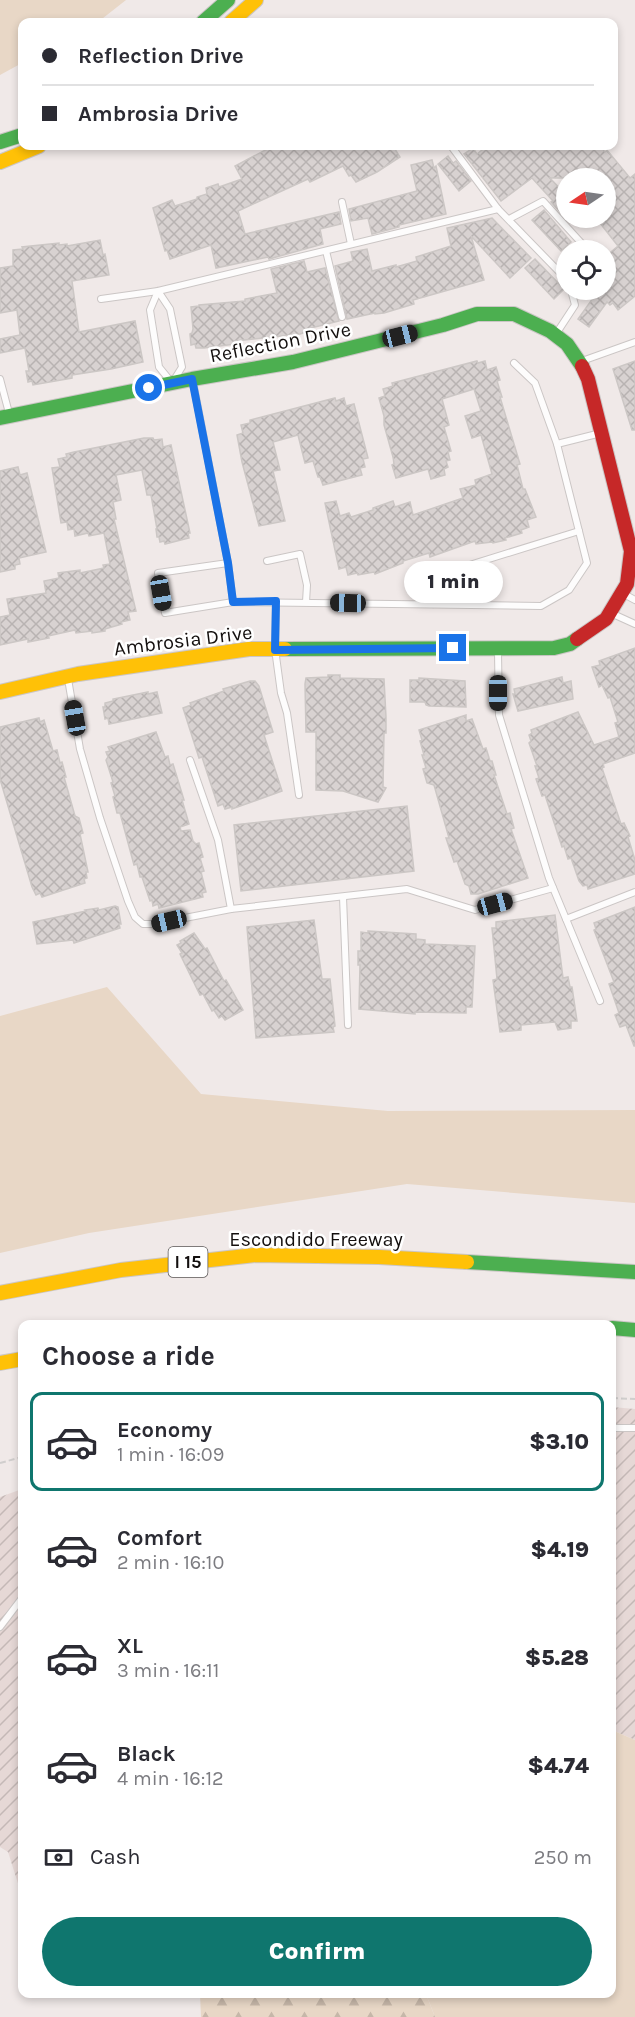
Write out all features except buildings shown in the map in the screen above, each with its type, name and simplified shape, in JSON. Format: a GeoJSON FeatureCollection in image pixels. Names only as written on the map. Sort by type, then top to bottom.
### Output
{"type":"FeatureCollection","features":[{"type":"Feature","properties":{"kind":"main road"},"geometry":{"type":"LineString","coordinates":[[208,18],[228,0]]}},
{"type":"Feature","properties":{"kind":"main road"},"geometry":{"type":"LineString","coordinates":[[236,18],[256,0]]}},
{"type":"Feature","properties":{"kind":"main road"},"geometry":{"type":"LineString","coordinates":[[0,142],[18,136]]}},
{"type":"Feature","properties":{"kind":"main road"},"geometry":{"type":"LineString","coordinates":[[0,162],[29,150]]}},
{"type":"Feature","properties":{"kind":"main road","name":"Reflection Drive"},"geometry":{"type":"LineString","coordinates":[[5,417],[192,379],[292,362],[443,326],[477,314],[514,314],[550,331],[567,344],[580,362],[588,379],[631,551],[627,584],[606,619],[570,644],[554,648]]}},
{"type":"Feature","properties":{"kind":"main road","name":"Ambrosia Drive"},"geometry":{"type":"LineString","coordinates":[[0,692],[67,676],[249,649],[554,648]]}},
{"type":"Feature","properties":{"kind":"main road","name":"Escondido Freeway"},"geometry":{"type":"LineString","coordinates":[[0,1293],[121,1270],[255,1255],[379,1257],[635,1272]]}},
{"type":"Feature","properties":{"kind":"main road"},"geometry":{"type":"LineString","coordinates":[[616,1328],[635,1330]]}},
{"type":"Feature","properties":{"kind":"main road"},"geometry":{"type":"LineString","coordinates":[[0,1363],[18,1360]]}},
{"type":"Feature","properties":{"kind":"lane"},"geometry":{"type":"LineString","coordinates":[[454,150],[498,209],[556,268]]}},
{"type":"Feature","properties":{"kind":"lane"},"geometry":{"type":"LineString","coordinates":[[342,201],[351,244]]}},
{"type":"Feature","properties":{"kind":"lane"},"geometry":{"type":"LineString","coordinates":[[509,219],[543,201],[579,240]]}},
{"type":"Feature","properties":{"kind":"lane"},"geometry":{"type":"LineString","coordinates":[[101,299],[158,291],[498,209]]}},
{"type":"Feature","properties":{"kind":"lane"},"geometry":{"type":"LineString","coordinates":[[326,250],[342,317]]}},
{"type":"Feature","properties":{"kind":"lane"},"geometry":{"type":"LineString","coordinates":[[158,291],[170,309],[182,367],[172,383],[159,368],[150,310],[158,291]]}},
{"type":"Feature","properties":{"kind":"lane"},"geometry":{"type":"LineString","coordinates":[[555,335],[575,305],[574,300]]}},
{"type":"Feature","properties":{"kind":"lane"},"geometry":{"type":"LineString","coordinates":[[580,362],[635,342]]}},
{"type":"Feature","properties":{"kind":"lane"},"geometry":{"type":"LineString","coordinates":[[228,563],[158,573],[165,613],[233,602],[276,601],[541,606],[568,590],[587,563],[557,444],[536,383],[514,363]]}},
{"type":"Feature","properties":{"kind":"lane"},"geometry":{"type":"LineString","coordinates":[[0,379],[5,417]]}},
{"type":"Feature","properties":{"kind":"lane"},"geometry":{"type":"LineString","coordinates":[[192,379],[228,563],[233,602]]}},
{"type":"Feature","properties":{"kind":"lane"},"geometry":{"type":"LineString","coordinates":[[557,444],[601,433]]}},
{"type":"Feature","properties":{"kind":"lane"},"geometry":{"type":"LineString","coordinates":[[433,604],[447,572],[579,531]]}},
{"type":"Feature","properties":{"kind":"lane"},"geometry":{"type":"LineString","coordinates":[[267,561],[300,554],[307,585],[306,602]]}},
{"type":"Feature","properties":{"kind":"lane"},"geometry":{"type":"LineString","coordinates":[[621,593],[635,600]]}},
{"type":"Feature","properties":{"kind":"lane"},"geometry":{"type":"LineString","coordinates":[[276,601],[275,650],[299,795]]}},
{"type":"Feature","properties":{"kind":"lane"},"geometry":{"type":"LineString","coordinates":[[609,613],[635,624]]}},
{"type":"Feature","properties":{"kind":"lane"},"geometry":{"type":"LineString","coordinates":[[498,648],[499,715],[553,888],[600,1001]]}},
{"type":"Feature","properties":{"kind":"lane"},"geometry":{"type":"LineString","coordinates":[[67,676],[80,749],[103,829],[135,917],[143,924],[154,924],[231,909],[407,889],[475,910],[553,888]]}},
{"type":"Feature","properties":{"kind":"lane"},"geometry":{"type":"LineString","coordinates":[[190,760],[218,840],[231,909]]}},
{"type":"Feature","properties":{"kind":"lane"},"geometry":{"type":"LineString","coordinates":[[566,919],[635,892]]}},
{"type":"Feature","properties":{"kind":"lane"},"geometry":{"type":"LineString","coordinates":[[343,897],[348,1025]]}},
{"type":"Feature","properties":{"kind":"lane"},"geometry":{"type":"LineString","coordinates":[[616,1428],[635,1428]]}},
{"type":"Feature","properties":{"kind":"lane"},"geometry":{"type":"LineString","coordinates":[[0,1627],[18,1603]]}},
{"type":"Feature","properties":{"kind":"path"},"geometry":{"type":"LineString","coordinates":[[616,1398],[635,1400]]}},
{"type":"Feature","properties":{"kind":"path"},"geometry":{"type":"LineString","coordinates":[[0,1463],[18,1458]]}},
{"type":"Feature","properties":{"kind":"shaded area"},"geometry":{"type":"Polygon","coordinates":[[[616,1407],[635,1409],[635,1740],[616,1732],[616,1407]]]}},
{"type":"Feature","properties":{"kind":"shaded area"},"geometry":{"type":"Polygon","coordinates":[[[18,1490],[18,1883],[8,1852],[0,1847],[0,1497],[18,1490]]]}},
{"type":"Feature","properties":{"kind":"green space"},"geometry":{"type":"Polygon","coordinates":[[[0,0],[126,0],[103,18],[18,18],[18,65],[0,75],[0,0]]]}},
{"type":"Feature","properties":{"kind":"green space"},"geometry":{"type":"Polygon","coordinates":[[[107,987],[201,1094],[388,1111],[635,1110],[635,1203],[407,1184],[89,1233],[0,1253],[0,1016],[107,987]]]}},
{"type":"Feature","properties":{"kind":"green space"},"geometry":{"type":"Polygon","coordinates":[[[616,1732],[635,1740],[635,2017],[435,2017],[428,1998],[616,1998],[616,1732]]]}},
{"type":"Feature","properties":{"kind":"green space"},"geometry":{"type":"Polygon","coordinates":[[[200,1998],[428,1998],[435,2017],[201,2017],[200,1998]]]}},
{"type":"Feature","properties":{"kind":"traffic: fast"},"geometry":{"type":"LineString","coordinates":[[208,18],[228,0]]}},
{"type":"Feature","properties":{"kind":"traffic: fast"},"geometry":{"type":"LineString","coordinates":[[0,142],[18,136]]}},
{"type":"Feature","properties":{"kind":"traffic: fast"},"geometry":{"type":"LineString","coordinates":[[0,418],[192,379],[293,362],[443,325],[477,314],[514,314],[550,331],[567,344],[582,366]]}},
{"type":"Feature","properties":{"kind":"traffic: fast"},"geometry":{"type":"LineString","coordinates":[[285,649],[554,648],[570,644],[577,639]]}},
{"type":"Feature","properties":{"kind":"traffic: fast"},"geometry":{"type":"LineString","coordinates":[[467,1262],[635,1272]]}},
{"type":"Feature","properties":{"kind":"traffic: fast"},"geometry":{"type":"LineString","coordinates":[[616,1328],[635,1330]]}},
{"type":"Feature","properties":{"kind":"traffic: slow"},"geometry":{"type":"LineString","coordinates":[[236,18],[256,0]]}},
{"type":"Feature","properties":{"kind":"traffic: slow"},"geometry":{"type":"LineString","coordinates":[[0,162],[29,150]]}},
{"type":"Feature","properties":{"kind":"traffic: slow"},"geometry":{"type":"LineString","coordinates":[[0,692],[78,674],[249,649],[285,649]]}},
{"type":"Feature","properties":{"kind":"traffic: slow"},"geometry":{"type":"LineString","coordinates":[[0,1293],[121,1270],[255,1255],[379,1257],[467,1262]]}},
{"type":"Feature","properties":{"kind":"traffic: slow"},"geometry":{"type":"LineString","coordinates":[[0,1363],[18,1360]]}},
{"type":"Feature","properties":{"kind":"traffic: jam"},"geometry":{"type":"LineString","coordinates":[[577,639],[606,619],[627,584],[631,551],[588,379],[582,366]]}},
{"type":"Feature","properties":{"kind":"route"},"geometry":{"type":"LineString","coordinates":[[149,388],[192,379],[228,563],[233,602],[276,601],[275,650],[453,648]]}}]}
